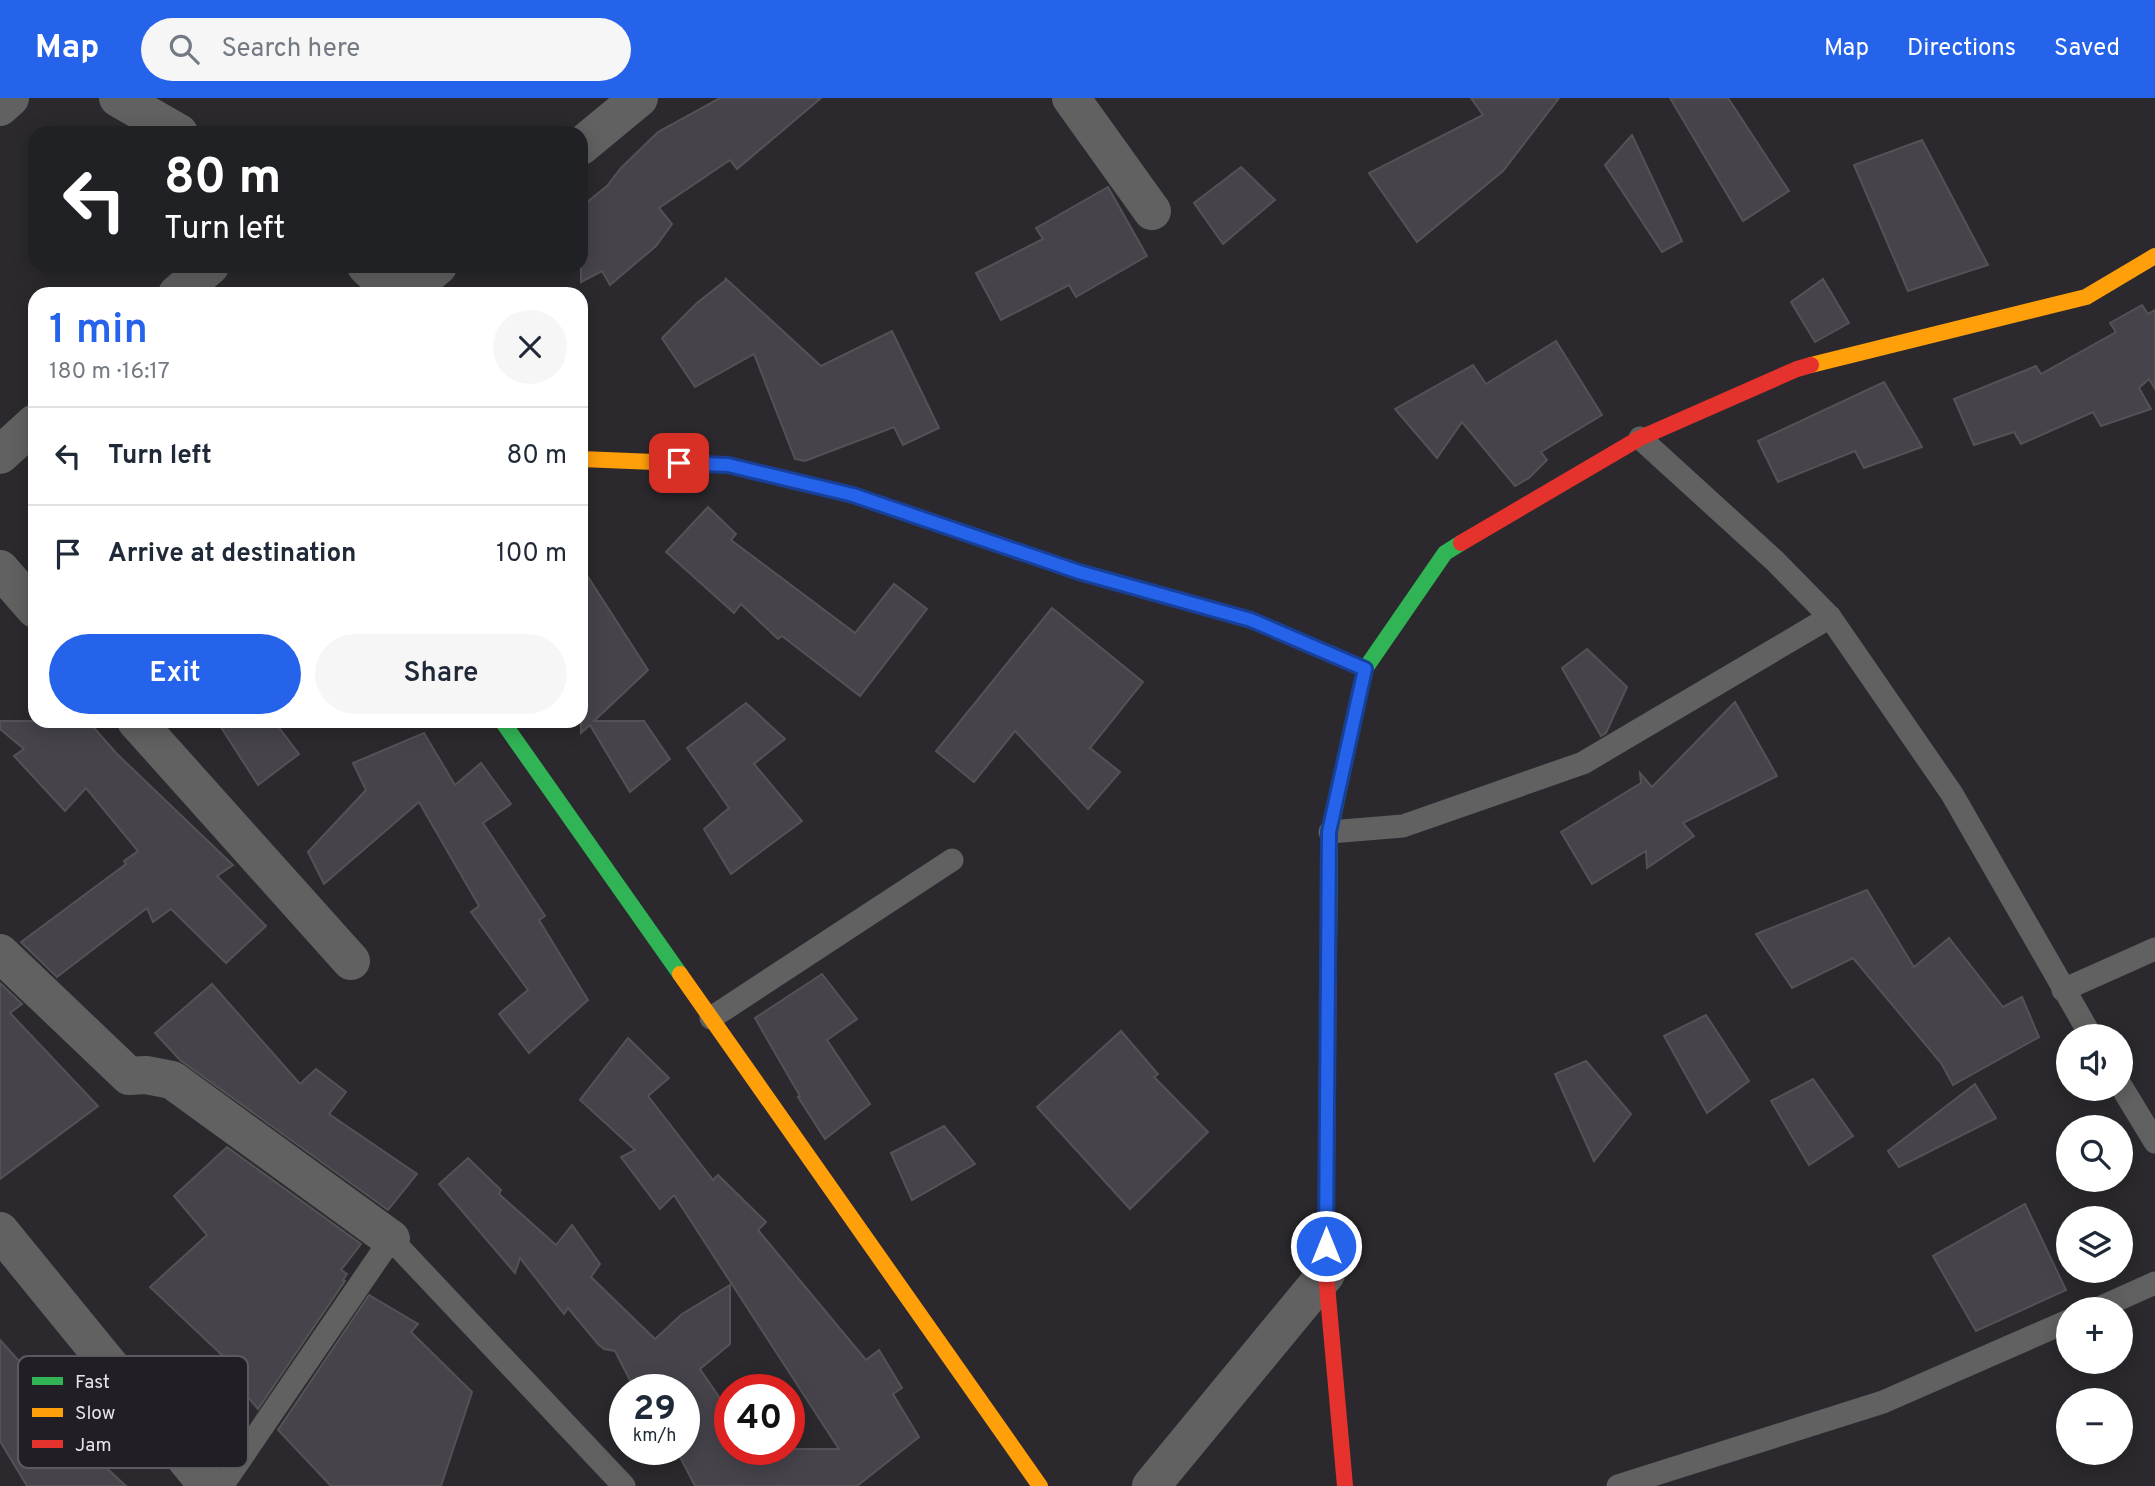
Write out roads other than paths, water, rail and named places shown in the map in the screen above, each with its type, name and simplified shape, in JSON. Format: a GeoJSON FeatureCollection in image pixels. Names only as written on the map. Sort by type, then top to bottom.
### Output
{"type":"FeatureCollection","features":[{"type":"Feature","properties":{"kind":"street"},"geometry":{"type":"LineString","coordinates":[[0,107],[10,98]]}},
{"type":"Feature","properties":{"kind":"street"},"geometry":{"type":"LineString","coordinates":[[118,98],[167,126]]}},
{"type":"Feature","properties":{"kind":"street"},"geometry":{"type":"LineString","coordinates":[[588,140],[639,98]]}},
{"type":"Feature","properties":{"kind":"street"},"geometry":{"type":"LineString","coordinates":[[1071,98],[1152,211]]}},
{"type":"Feature","properties":{"kind":"street"},"geometry":{"type":"LineString","coordinates":[[1345,1486],[1326,1274],[1329,832],[1365,669],[1445,553],[1640,438],[1797,369],[2085,297],[2155,256]]}},
{"type":"Feature","properties":{"kind":"street"},"geometry":{"type":"LineString","coordinates":[[374,273],[388,287]]}},
{"type":"Feature","properties":{"kind":"street"},"geometry":{"type":"LineString","coordinates":[[412,287],[430,273]]}},
{"type":"Feature","properties":{"kind":"street"},"geometry":{"type":"LineString","coordinates":[[0,455],[28,429]]}},
{"type":"Feature","properties":{"kind":"street"},"geometry":{"type":"LineString","coordinates":[[588,460],[728,465],[853,495],[1079,572],[1251,620],[1365,669]]}},
{"type":"Feature","properties":{"kind":"street"},"geometry":{"type":"LineString","coordinates":[[0,569],[28,601]]}},
{"type":"Feature","properties":{"kind":"street"},"geometry":{"type":"LineString","coordinates":[[142,728],[351,961]]}},
{"type":"Feature","properties":{"kind":"street"},"geometry":{"type":"LineString","coordinates":[[507,728],[1040,1486]]}},
{"type":"Feature","properties":{"kind":"street"},"geometry":{"type":"LineString","coordinates":[[0,953],[129,1076],[146,1075],[172,1080],[391,1239]]}},
{"type":"Feature","properties":{"kind":"street"},"geometry":{"type":"LineString","coordinates":[[0,1231],[102,1356]]}},
{"type":"Feature","properties":{"kind":"street"},"geometry":{"type":"LineString","coordinates":[[1151,1486],[1326,1274]]}},
{"type":"Feature","properties":{"kind":"street"},"geometry":{"type":"LineString","coordinates":[[193,1468],[208,1486]]}},
{"type":"Feature","properties":{"kind":"lane"},"geometry":{"type":"LineString","coordinates":[[1640,438],[1775,561],[1830,617],[1952,794],[2084,1024]]}},
{"type":"Feature","properties":{"kind":"lane"},"geometry":{"type":"LineString","coordinates":[[1329,832],[1403,826],[1583,763],[1830,617]]}},
{"type":"Feature","properties":{"kind":"lane"},"geometry":{"type":"LineString","coordinates":[[711,1018],[952,860]]}},
{"type":"Feature","properties":{"kind":"lane"},"geometry":{"type":"LineString","coordinates":[[2063,990],[2155,949]]}},
{"type":"Feature","properties":{"kind":"lane"},"geometry":{"type":"LineString","coordinates":[[2130,1101],[2155,1142]]}},
{"type":"Feature","properties":{"kind":"lane"},"geometry":{"type":"LineString","coordinates":[[248,1448],[391,1239],[624,1486]]}},
{"type":"Feature","properties":{"kind":"lane"},"geometry":{"type":"LineString","coordinates":[[2124,1297],[2155,1283]]}},
{"type":"Feature","properties":{"kind":"lane"},"geometry":{"type":"LineString","coordinates":[[1618,1486],[1883,1402],[2056,1326]]}},
{"type":"Feature","properties":{"kind":"lane"},"geometry":{"type":"LineString","coordinates":[[222,1486],[234,1468]]}}]}
